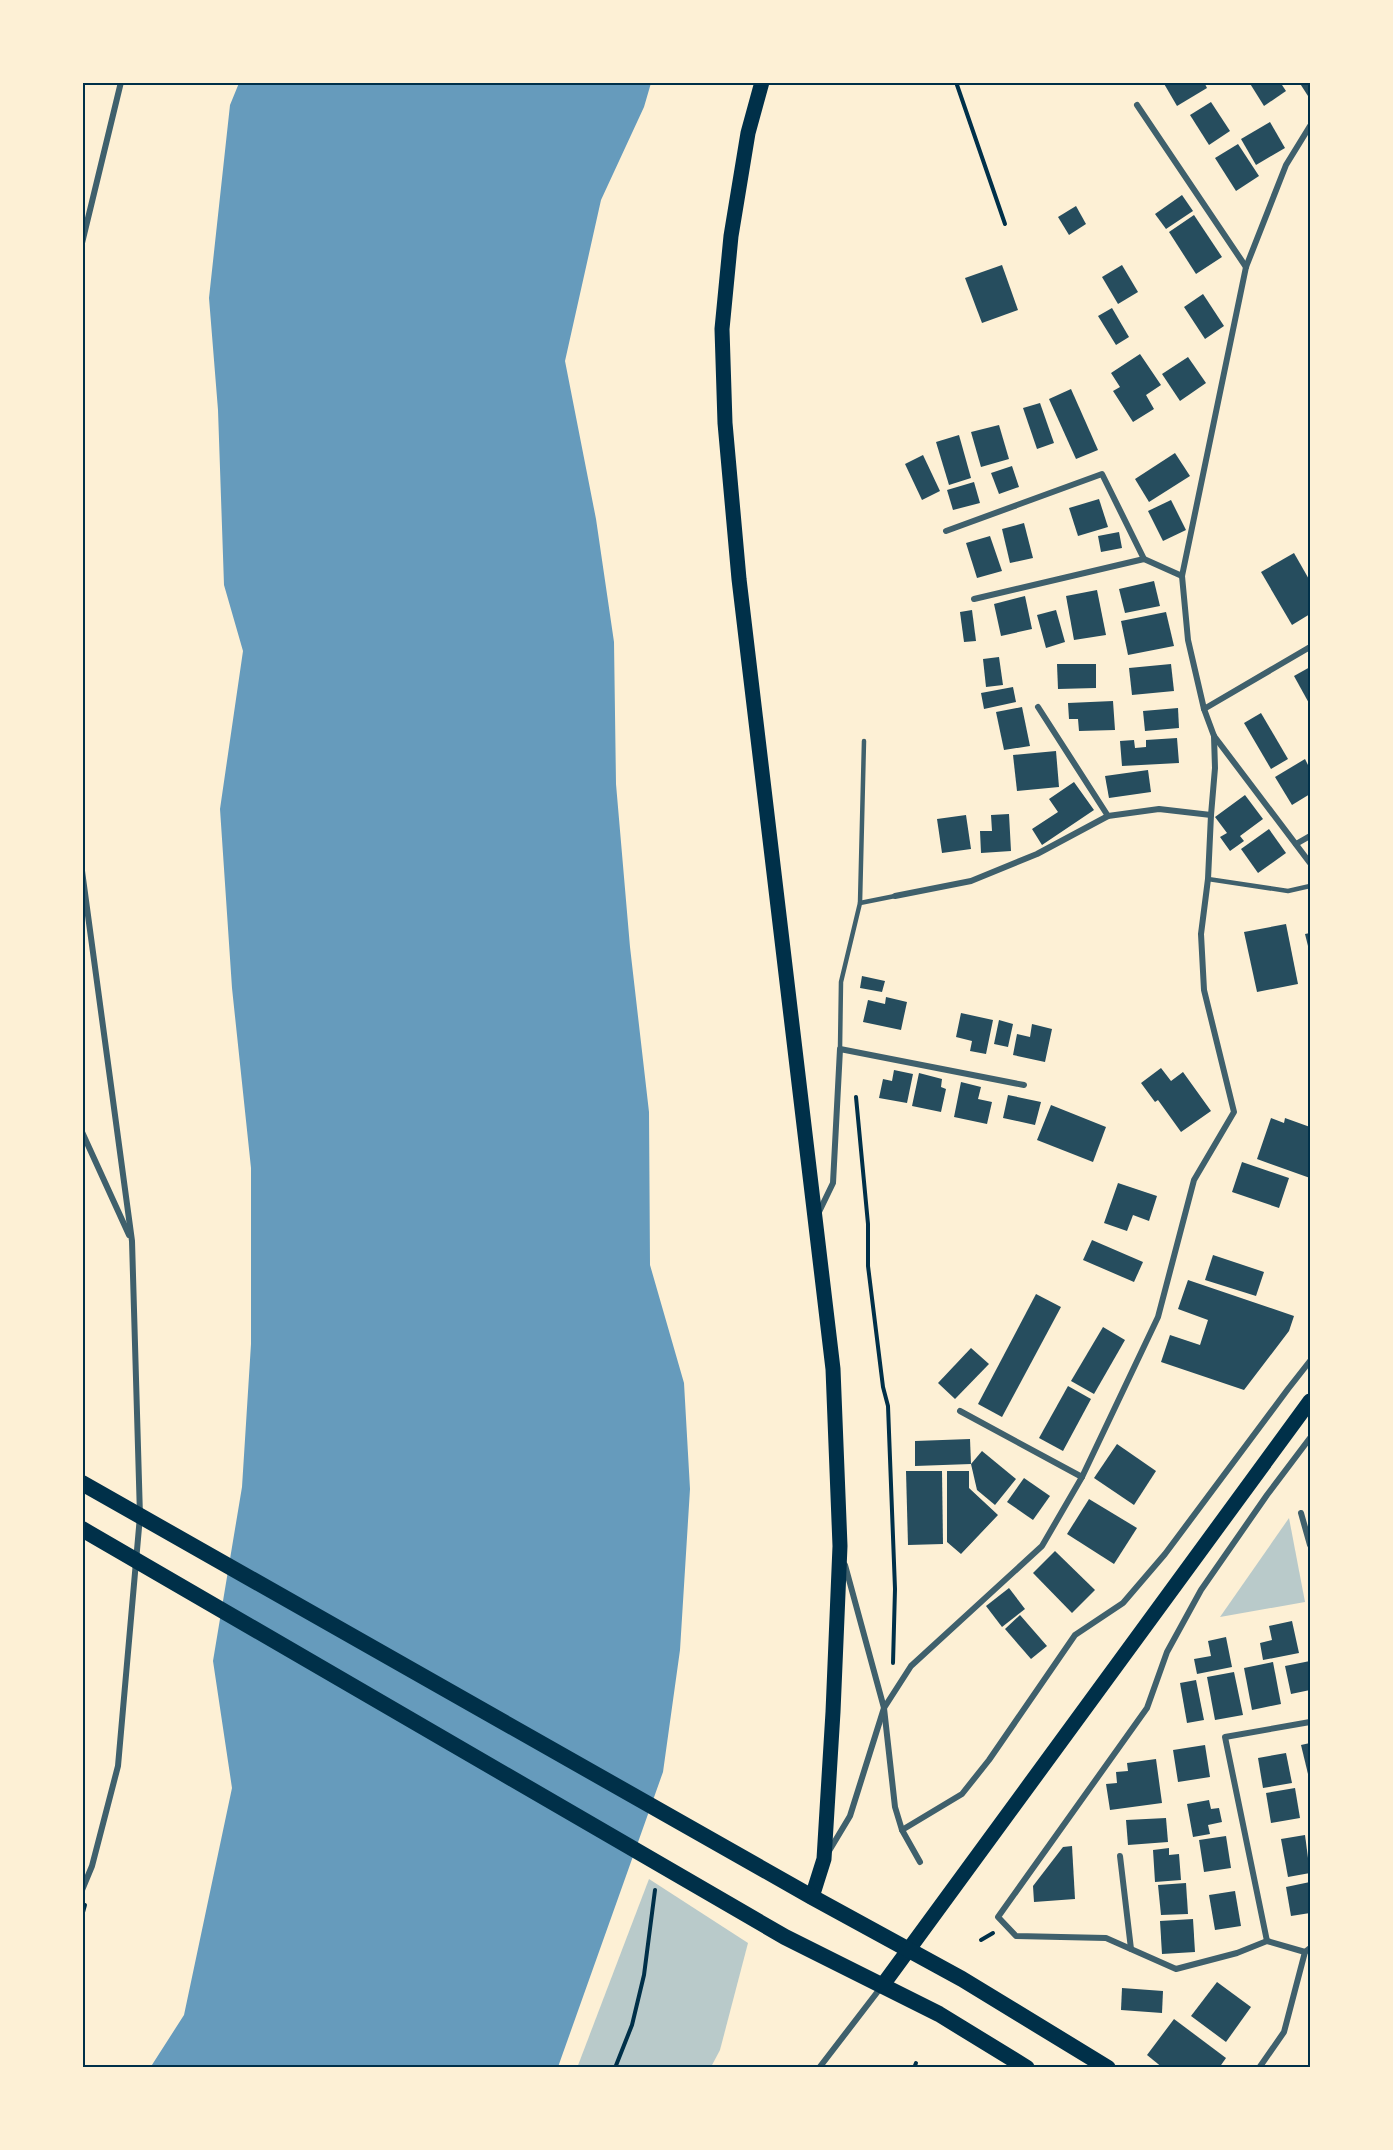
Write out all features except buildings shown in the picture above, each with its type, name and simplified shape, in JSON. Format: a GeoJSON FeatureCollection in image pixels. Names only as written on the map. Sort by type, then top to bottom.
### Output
{"type":"FeatureCollection","features":[{"type":"Feature","properties":{"kind":"highway"},"geometry":{"type":"LineString","coordinates":[[82,1483],[812,1897],[962,1979],[1108,2067]]}},
{"type":"Feature","properties":{"kind":"highway"},"geometry":{"type":"LineString","coordinates":[[82,1529],[785,1937],[939,2014],[1027,2067]]}},
{"type":"Feature","properties":{"kind":"main road"},"geometry":{"type":"LineString","coordinates":[[762,82],[748,133],[731,236],[722,329],[725,423],[739,579],[833,1369],[840,1546],[824,1859],[812,1897]]}},
{"type":"Feature","properties":{"kind":"main road"},"geometry":{"type":"LineString","coordinates":[[882,1986],[1311,1401]]}},
{"type":"Feature","properties":{"kind":"street"},"geometry":{"type":"LineString","coordinates":[[82,243],[122,82]]}},
{"type":"Feature","properties":{"kind":"street"},"geometry":{"type":"LineString","coordinates":[[1137,105],[1246,267]]}},
{"type":"Feature","properties":{"kind":"street"},"geometry":{"type":"LineString","coordinates":[[1311,126],[1286,165],[1246,267],[1182,576],[1188,640],[1204,709],[1214,736],[1311,863]]}},
{"type":"Feature","properties":{"kind":"street"},"geometry":{"type":"LineString","coordinates":[[946,531],[1102,474],[1144,559]]}},
{"type":"Feature","properties":{"kind":"street"},"geometry":{"type":"LineString","coordinates":[[974,599],[1144,559],[1182,576]]}},
{"type":"Feature","properties":{"kind":"street"},"geometry":{"type":"LineString","coordinates":[[1204,709],[1311,647]]}},
{"type":"Feature","properties":{"kind":"street"},"geometry":{"type":"LineString","coordinates":[[1038,707],[1108,816]]}},
{"type":"Feature","properties":{"kind":"street"},"geometry":{"type":"LineString","coordinates":[[824,1859],[850,1816],[884,1708],[910,1666],[1042,1546],[1082,1477],[1158,1317],[1194,1180],[1234,1112],[1204,990],[1201,934],[1208,879],[1215,768],[1214,736]]}},
{"type":"Feature","properties":{"kind":"street"},"geometry":{"type":"LineString","coordinates":[[895,896],[971,881],[1037,854],[1108,816],[1159,809],[1211,815]]}},
{"type":"Feature","properties":{"kind":"street"},"geometry":{"type":"LineString","coordinates":[[1296,844],[1311,836]]}},
{"type":"Feature","properties":{"kind":"street"},"geometry":{"type":"LineString","coordinates":[[82,871],[132,1241],[140,1516],[118,1766],[92,1866],[82,1890]]}},
{"type":"Feature","properties":{"kind":"street"},"geometry":{"type":"LineString","coordinates":[[816,1217],[833,1183],[840,1049],[1024,1085]]}},
{"type":"Feature","properties":{"kind":"street"},"geometry":{"type":"LineString","coordinates":[[82,1132],[132,1241]]}},
{"type":"Feature","properties":{"kind":"street"},"geometry":{"type":"LineString","coordinates":[[902,1830],[962,1794],[989,1760],[1075,1635],[1123,1603],[1151,1570],[1311,1361]]}},
{"type":"Feature","properties":{"kind":"street"},"geometry":{"type":"LineString","coordinates":[[960,1412],[1082,1477]]}},
{"type":"Feature","properties":{"kind":"street"},"geometry":{"type":"LineString","coordinates":[[1259,2067],[1284,2032],[1308,1950],[1267,1941],[1238,1953],[1176,1969],[1106,1938],[1016,1936],[998,1917],[1148,1708],[1167,1652],[1201,1590],[1267,1495],[1311,1438]]}},
{"type":"Feature","properties":{"kind":"street"},"geometry":{"type":"LineString","coordinates":[[1301,1513],[1310,1542]]}},
{"type":"Feature","properties":{"kind":"street"},"geometry":{"type":"LineString","coordinates":[[840,1546],[884,1708],[895,1807],[902,1830],[920,1862]]}},
{"type":"Feature","properties":{"kind":"street"},"geometry":{"type":"LineString","coordinates":[[1267,1941],[1225,1737],[1311,1722]]}},
{"type":"Feature","properties":{"kind":"street"},"geometry":{"type":"LineString","coordinates":[[1120,1856],[1131,1949]]}},
{"type":"Feature","properties":{"kind":"street"},"geometry":{"type":"LineString","coordinates":[[819,2067],[882,1986]]}},
{"type":"Feature","properties":{"kind":"lane"},"geometry":{"type":"LineString","coordinates":[[840,1049],[841,982],[860,903],[864,741]]}},
{"type":"Feature","properties":{"kind":"lane"},"geometry":{"type":"LineString","coordinates":[[1208,879],[1288,891],[1311,886]]}},
{"type":"Feature","properties":{"kind":"lane"},"geometry":{"type":"LineString","coordinates":[[860,903],[895,896]]}},
{"type":"Feature","properties":{"kind":"path"},"geometry":{"type":"LineString","coordinates":[[956,82],[1005,224]]}},
{"type":"Feature","properties":{"kind":"path"},"geometry":{"type":"LineString","coordinates":[[856,1095],[868,1224],[868,1266],[883,1387],[888,1406],[895,1589],[893,1662],[897,1687]]}},
{"type":"Feature","properties":{"kind":"path"},"geometry":{"type":"LineString","coordinates":[[615,2067],[632,2025],[642,1985],[655,1890]]}},
{"type":"Feature","properties":{"kind":"shaded area"},"geometry":{"type":"Polygon","coordinates":[[[1289,1518],[1305,1602],[1220,1617],[1289,1518]]]}},
{"type":"Feature","properties":{"kind":"shaded area"},"geometry":{"type":"Polygon","coordinates":[[[649,1879],[748,1943],[720,2050],[711,2067],[577,2068],[649,1879]]]}},
{"type":"Feature","properties":{"kind":"water"},"geometry":{"type":"Polygon","coordinates":[[[239,83],[651,83],[644,107],[601,200],[565,361],[596,519],[614,642],[616,784],[630,947],[649,1112],[650,1265],[684,1383],[690,1489],[680,1650],[663,1772],[558,2067],[150,2068],[184,2015],[232,1788],[213,1661],[242,1487],[251,1344],[251,1168],[232,988],[220,809],[243,651],[224,585],[218,410],[209,298],[230,105],[239,83]]]}}]}
